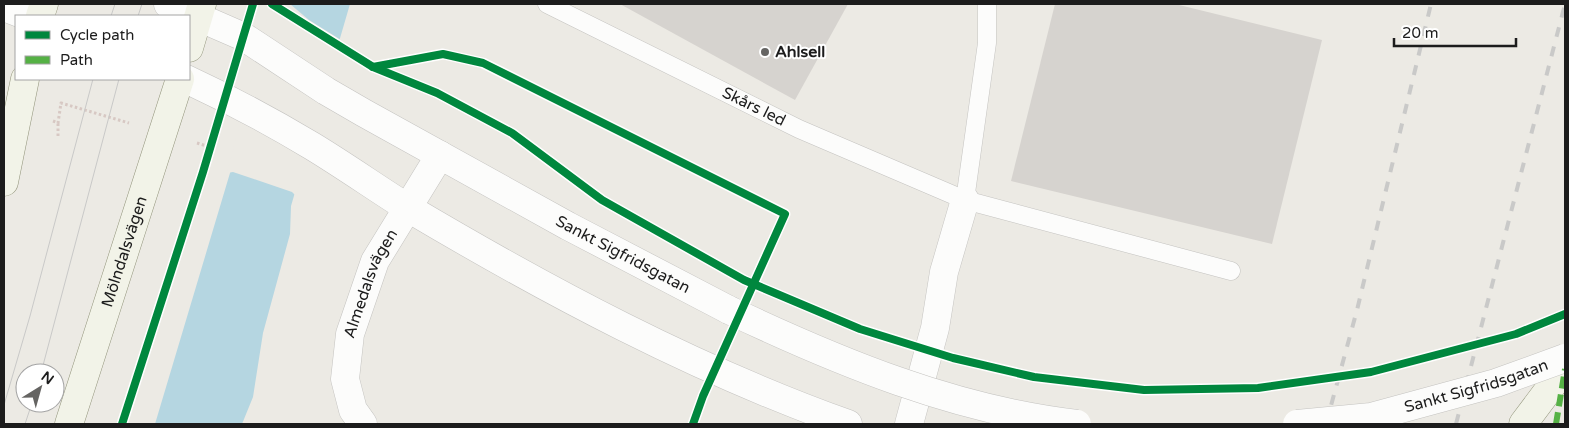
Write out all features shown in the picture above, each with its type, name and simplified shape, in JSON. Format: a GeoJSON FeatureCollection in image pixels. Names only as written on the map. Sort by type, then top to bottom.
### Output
{"type":"FeatureCollection","features":[{"type":"Feature","properties":{"kind":"main road"},"geometry":{"type":"LineString","coordinates":[[190,45],[200,10]]}},
{"type":"Feature","properties":{"kind":"main road"},"geometry":{"type":"LineString","coordinates":[[4,182],[25,80]]}},
{"type":"Feature","properties":{"kind":"main road","name":"Mölndalsvägen"},"geometry":{"type":"LineString","coordinates":[[70,424],[180,80]]}},
{"type":"Feature","properties":{"kind":"main road","name":"Sankt Sigfridsgatan"},"geometry":{"type":"LineString","coordinates":[[1523,424],[1565,368]]}},
{"type":"Feature","properties":{"kind":"street","name":"Sankt Sigfridsgatan"},"geometry":{"type":"LineString","coordinates":[[168,4],[200,10],[244,36],[326,91],[568,226],[729,310],[816,351],[926,392],[1043,420],[1077,424]]}},
{"type":"Feature","properties":{"kind":"street"},"geometry":{"type":"LineString","coordinates":[[4,7],[24,15]]}},
{"type":"Feature","properties":{"kind":"street"},"geometry":{"type":"LineString","coordinates":[[188,80],[311,146],[408,208],[573,300],[701,366],[789,403],[848,424]]}},
{"type":"Feature","properties":{"kind":"street","name":"Almedalsvägen"},"geometry":{"type":"LineString","coordinates":[[351,419],[345,378],[350,334],[375,261],[440,155]]}},
{"type":"Feature","properties":{"kind":"street"},"geometry":{"type":"LineString","coordinates":[[909,424],[935,328],[944,272],[965,200]]}},
{"type":"Feature","properties":{"kind":"street","name":"Sankt Sigfridsgatan"},"geometry":{"type":"LineString","coordinates":[[1297,424],[1371,417],[1496,383],[1565,358]]}},
{"type":"Feature","properties":{"kind":"lane","name":"Skårs led"},"geometry":{"type":"LineString","coordinates":[[547,4],[799,130],[965,200],[1231,271]]}},
{"type":"Feature","properties":{"kind":"lane"},"geometry":{"type":"LineString","coordinates":[[965,200],[986,43],[987,4]]}},
{"type":"Feature","properties":{"kind":"path"},"geometry":{"type":"LineString","coordinates":[[58,136],[61,103],[210,147]]}},
{"type":"Feature","properties":{"kind":"path"},"geometry":{"type":"LineString","coordinates":[[17,112],[58,123]]}},
{"type":"Feature","properties":{"kind":"water"},"geometry":{"type":"Polygon","coordinates":[[[273,4],[350,4],[291,206],[290,234],[263,333],[253,397],[242,424],[155,424],[230,173],[273,4]]]}},
{"type":"Feature","properties":{"kind":"pier"},"geometry":{"type":"Polygon","coordinates":[[[271,4],[290,4],[309,20],[341,40],[296,196],[292,192],[233,172],[227,173],[271,4]]]}},
{"type":"Feature","properties":{"kind":"building","name":"Ahlsell"},"geometry":{"type":"Polygon","coordinates":[[[620,4],[848,4],[795,100],[620,4]]]}},
{"type":"Feature","properties":{"kind":"building"},"geometry":{"type":"Polygon","coordinates":[[[1055,4],[1175,4],[1322,40],[1272,244],[1011,181],[1055,4]]]}},
{"type":"Feature","properties":{"kind":"tram line"},"geometry":{"type":"LineString","coordinates":[[111,15],[115,4]]}},
{"type":"Feature","properties":{"kind":"tram line"},"geometry":{"type":"LineString","coordinates":[[138,15],[142,4]]}},
{"type":"Feature","properties":{"kind":"tram line"},"geometry":{"type":"LineString","coordinates":[[4,405],[30,316],[93,80]]}},
{"type":"Feature","properties":{"kind":"tram line"},"geometry":{"type":"LineString","coordinates":[[44,363],[119,80]]}},
{"type":"Feature","properties":{"kind":"tram line"},"geometry":{"type":"LineString","coordinates":[[25,424],[29,413]]}},
{"type":"Feature","properties":{"kind":"railway"},"geometry":{"type":"LineString","coordinates":[[1326,424],[1357,310],[1431,4]]}},
{"type":"Feature","properties":{"kind":"railway"},"geometry":{"type":"LineString","coordinates":[[1456,424],[1565,4]]}},
{"type":"Feature","properties":{"kind":"marked path"},"geometry":{"type":"LineString","coordinates":[[1556,424],[1565,369]]}},
{"type":"Feature","properties":{"kind":"cycle path"},"geometry":{"type":"LineString","coordinates":[[122,424],[203,172],[253,4]]}},
{"type":"Feature","properties":{"kind":"cycle path"},"geometry":{"type":"LineString","coordinates":[[272,4],[373,67],[437,93],[512,133],[602,200],[744,280],[860,329],[953,358],[1034,377],[1144,390],[1258,388],[1371,372],[1516,334],[1565,314]]}},
{"type":"Feature","properties":{"kind":"cycle path"},"geometry":{"type":"LineString","coordinates":[[373,67],[443,54],[483,63],[785,214],[703,396],[693,424]]}},
{"type":"Feature","properties":{"kind":"place","name":"Ahlsell"},"geometry":{"type":"Point","coordinates":[765,52]}}]}
